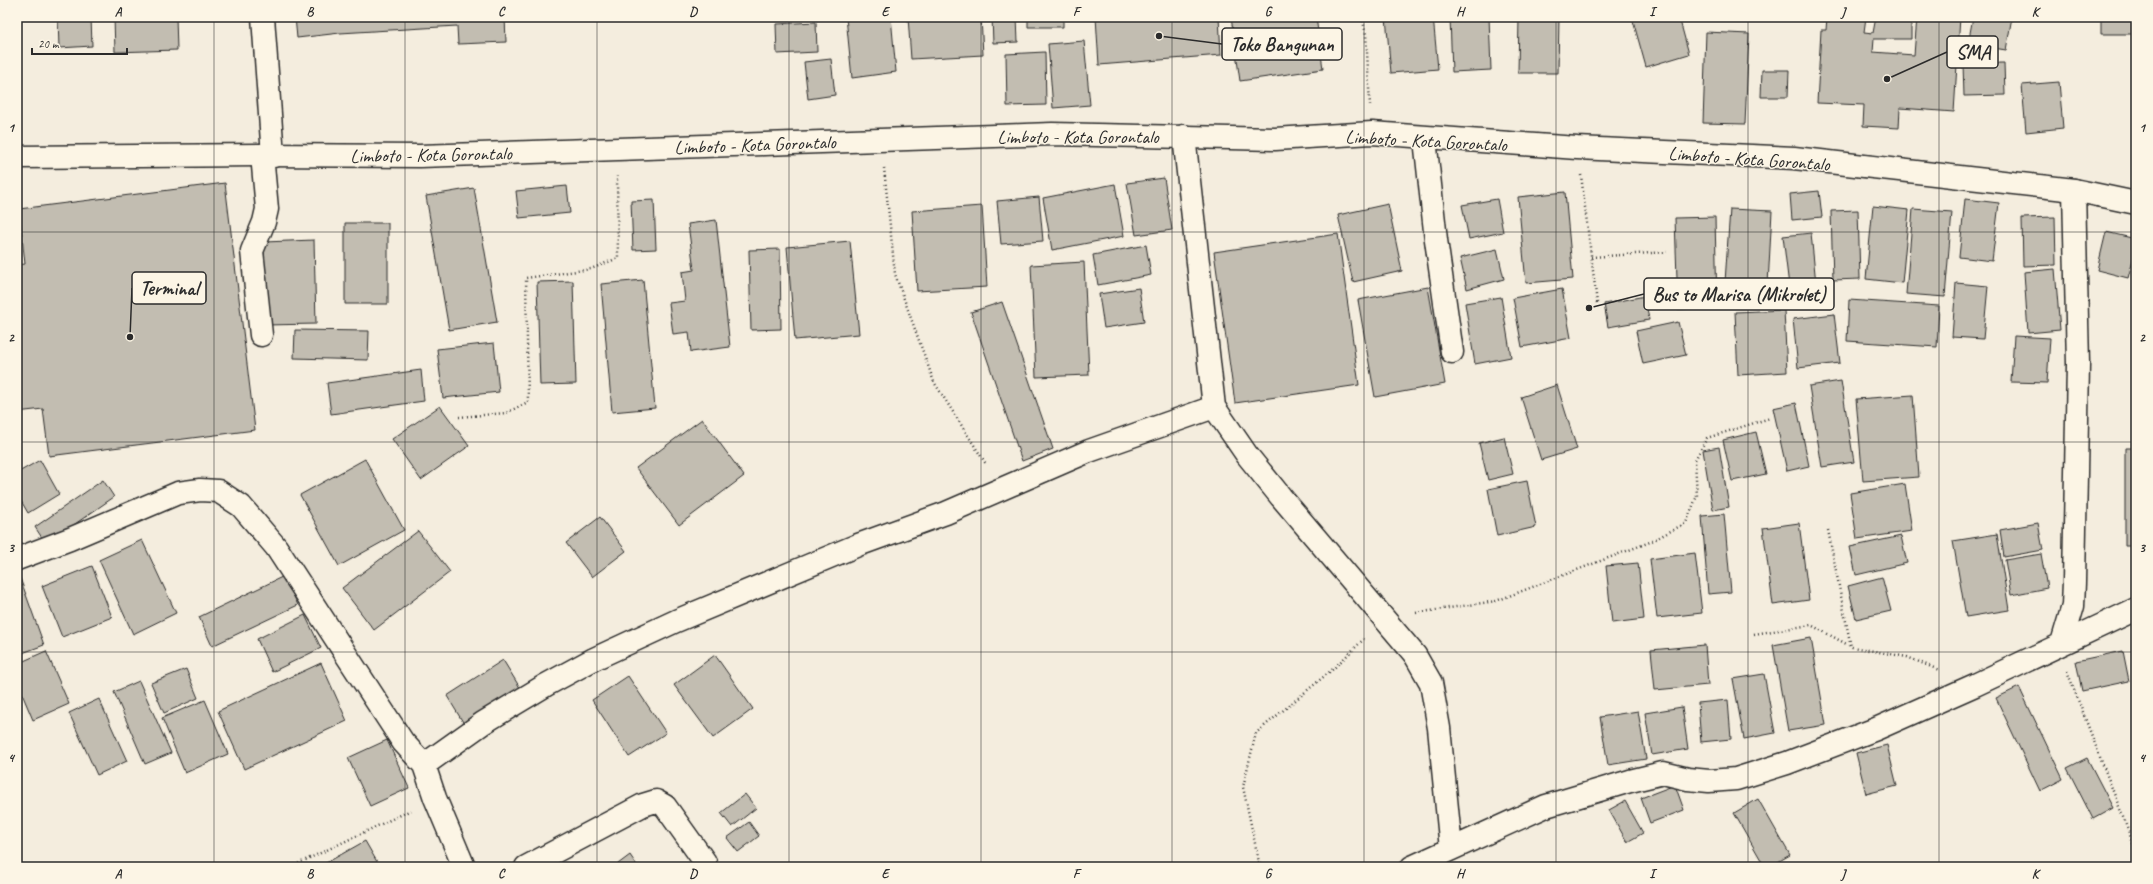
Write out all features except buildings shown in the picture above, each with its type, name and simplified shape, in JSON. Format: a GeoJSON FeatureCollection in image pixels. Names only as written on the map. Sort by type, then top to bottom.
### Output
{"type":"FeatureCollection","features":[{"type":"Feature","properties":{"kind":"main road"},"geometry":{"type":"LineString","coordinates":[[260,335],[252,251],[268,209],[264,17]]}},
{"type":"Feature","properties":{"kind":"main road","name":"Limboto - Kota Gorontalo"},"geometry":{"type":"LineString","coordinates":[[17,157],[268,155],[420,156],[1052,134],[1275,139],[1372,133],[1425,139],[1794,158],[2074,190],[2136,203]]}},
{"type":"Feature","properties":{"kind":"main road"},"geometry":{"type":"LineString","coordinates":[[1184,136],[1214,407],[1252,461],[1415,655],[1430,683],[1439,728],[1451,849]]}},
{"type":"Feature","properties":{"kind":"main road"},"geometry":{"type":"LineString","coordinates":[[1425,139],[1436,240],[1452,352]]}},
{"type":"Feature","properties":{"kind":"main road"},"geometry":{"type":"LineString","coordinates":[[2062,643],[2073,606],[2074,582],[2078,364],[2074,190]]}},
{"type":"Feature","properties":{"kind":"main road"},"geometry":{"type":"LineString","coordinates":[[424,765],[483,723],[546,685],[594,659],[676,621],[858,545],[946,513],[1090,451],[1214,407]]}},
{"type":"Feature","properties":{"kind":"main road"},"geometry":{"type":"LineString","coordinates":[[17,558],[70,539],[178,493],[200,490],[218,491],[241,506],[276,547],[403,742],[424,765],[435,798],[464,867]]}},
{"type":"Feature","properties":{"kind":"main road"},"geometry":{"type":"LineString","coordinates":[[1412,867],[1546,806],[1663,773],[1688,779],[1709,781],[1736,779],[1787,763],[1876,729],[1975,685],[2136,608]]}},
{"type":"Feature","properties":{"kind":"main road"},"geometry":{"type":"LineString","coordinates":[[526,867],[643,806],[656,801],[665,806],[704,862]]}},
{"type":"Feature","properties":{"kind":"path"},"geometry":{"type":"LineString","coordinates":[[1362,17],[1366,34],[1372,133]]}},
{"type":"Feature","properties":{"kind":"path"},"geometry":{"type":"LineString","coordinates":[[881,140],[895,274],[934,382],[989,468]]}},
{"type":"Feature","properties":{"kind":"path"},"geometry":{"type":"LineString","coordinates":[[1577,148],[1597,303]]}},
{"type":"Feature","properties":{"kind":"path"},"geometry":{"type":"LineString","coordinates":[[459,417],[506,413],[528,402],[526,278],[592,269],[618,258],[616,149]]}},
{"type":"Feature","properties":{"kind":"path"},"geometry":{"type":"LineString","coordinates":[[1591,257],[1667,252]]}},
{"type":"Feature","properties":{"kind":"path"},"geometry":{"type":"LineString","coordinates":[[1260,867],[1244,787],[1256,733],[1333,669],[1385,618],[1496,601],[1650,542],[1686,523],[1697,496],[1695,460],[1707,438],[1770,418]]}},
{"type":"Feature","properties":{"kind":"path"},"geometry":{"type":"LineString","coordinates":[[1828,530],[1852,647]]}},
{"type":"Feature","properties":{"kind":"path"},"geometry":{"type":"LineString","coordinates":[[1754,634],[1811,625],[1852,647],[1907,657],[1975,685]]}},
{"type":"Feature","properties":{"kind":"path"},"geometry":{"type":"LineString","coordinates":[[2062,643],[2064,663],[2136,850]]}},
{"type":"Feature","properties":{"kind":"path"},"geometry":{"type":"LineString","coordinates":[[291,867],[435,798]]}},
{"type":"Feature","properties":{"kind":"place","name":"Toko Bangunan"},"geometry":{"type":"Point","coordinates":[1159,36]}},
{"type":"Feature","properties":{"kind":"place","name":"SMA"},"geometry":{"type":"Point","coordinates":[1887,79]}},
{"type":"Feature","properties":{"kind":"place","name":"Bus to Marisa (Mikrolet)"},"geometry":{"type":"Point","coordinates":[1589,308]}},
{"type":"Feature","properties":{"kind":"place","name":"Terminal"},"geometry":{"type":"Point","coordinates":[130,337]}}]}
